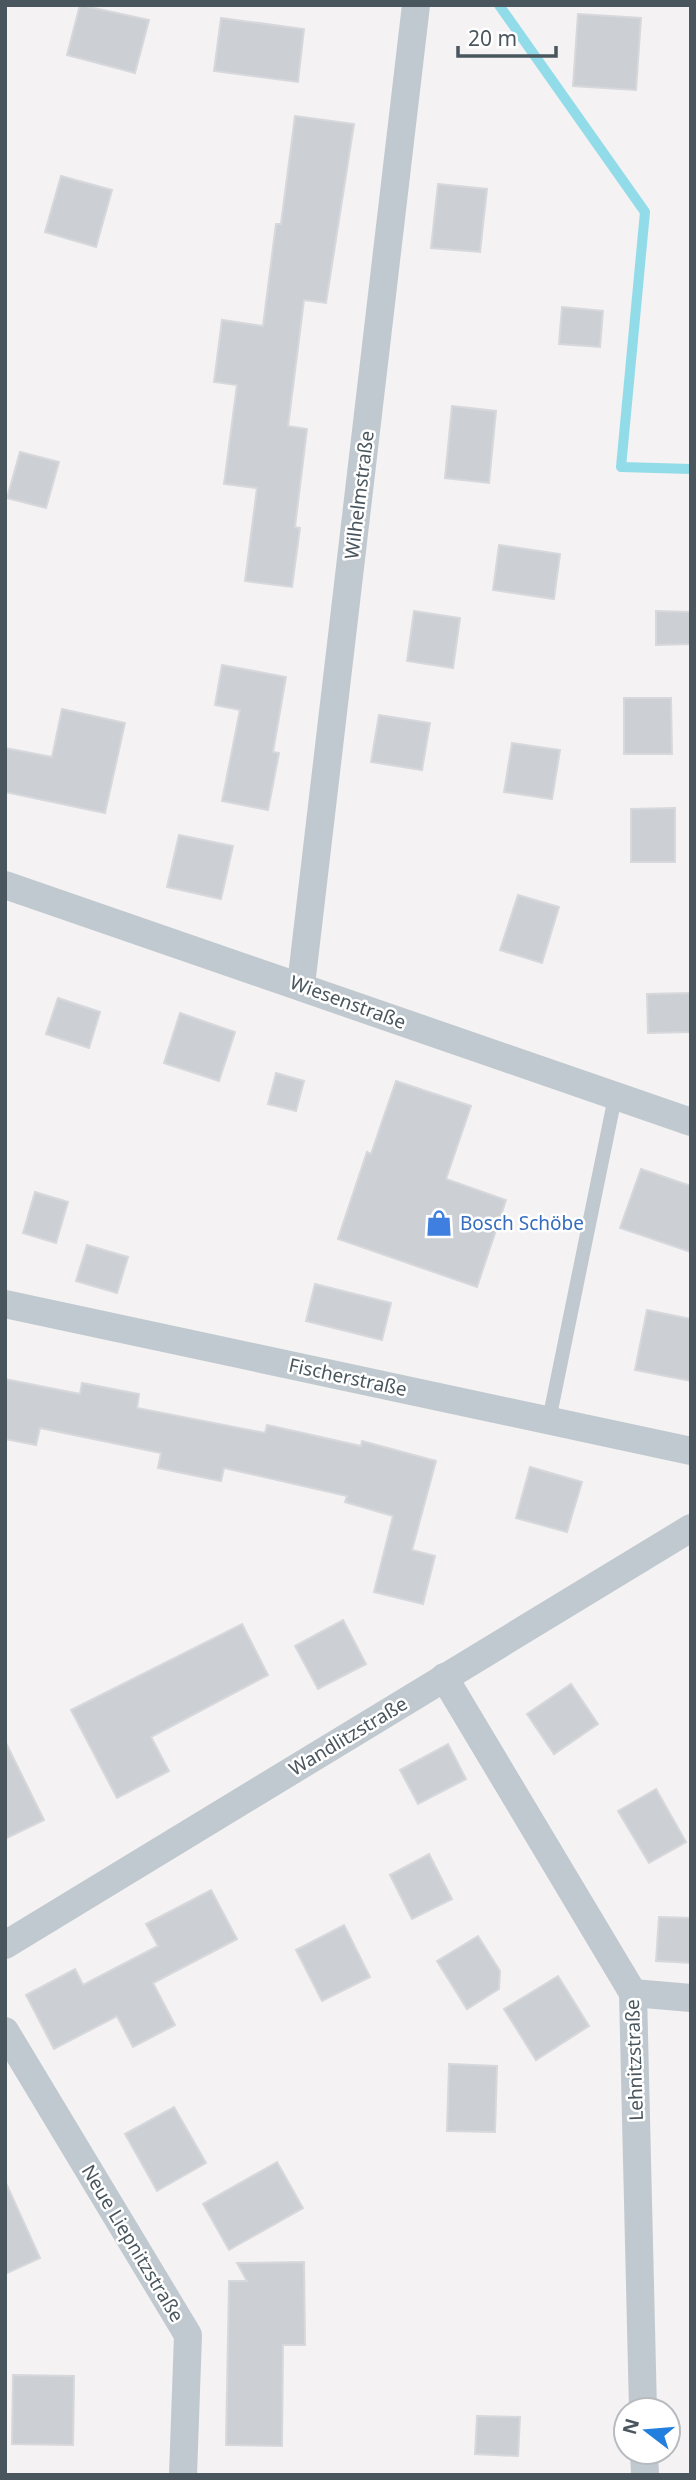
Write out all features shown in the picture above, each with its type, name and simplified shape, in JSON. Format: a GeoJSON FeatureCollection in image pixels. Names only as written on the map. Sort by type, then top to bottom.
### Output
{"type":"FeatureCollection","features":[{"type":"Feature","properties":{"kind":"street","name":"Wilhelmstraße"},"geometry":{"type":"LineString","coordinates":[[301,985],[416,5]]}},
{"type":"Feature","properties":{"kind":"street","name":"Wiesenstraße"},"geometry":{"type":"LineString","coordinates":[[5,885],[301,985],[691,1122]]}},
{"type":"Feature","properties":{"kind":"street","name":"Fischerstraße"},"geometry":{"type":"LineString","coordinates":[[5,1304],[691,1451]]}},
{"type":"Feature","properties":{"kind":"street","name":"Wandlitzstraße"},"geometry":{"type":"LineString","coordinates":[[5,1945],[691,1528]]}},
{"type":"Feature","properties":{"kind":"street","name":"Lehnitzstraße"},"geometry":{"type":"LineString","coordinates":[[444,1677],[633,1993],[643,2396]]}},
{"type":"Feature","properties":{"kind":"street"},"geometry":{"type":"LineString","coordinates":[[633,1993],[691,1998]]}},
{"type":"Feature","properties":{"kind":"street","name":"Neue Liepnitzstraße"},"geometry":{"type":"LineString","coordinates":[[5,2031],[188,2335],[183,2475]]}},
{"type":"Feature","properties":{"kind":"lane"},"geometry":{"type":"LineString","coordinates":[[549,1420],[615,1097]]}},
{"type":"Feature","properties":{"kind":"building"},"geometry":{"type":"Polygon","coordinates":[[[80,5],[149,20],[135,73],[67,55],[80,5]]]}},
{"type":"Feature","properties":{"kind":"building"},"geometry":{"type":"Polygon","coordinates":[[[578,14],[641,18],[636,90],[573,86],[578,14]]]}},
{"type":"Feature","properties":{"kind":"building"},"geometry":{"type":"Polygon","coordinates":[[[221,18],[304,29],[298,82],[214,71],[221,18]]]}},
{"type":"Feature","properties":{"kind":"building"},"geometry":{"type":"Polygon","coordinates":[[[295,116],[354,124],[326,303],[304,300],[288,426],[307,429],[295,527],[300,528],[292,587],[245,581],[257,488],[224,484],[237,385],[214,382],[222,320],[263,326],[276,224],[281,224],[295,116]]]}},
{"type":"Feature","properties":{"kind":"building"},"geometry":{"type":"Polygon","coordinates":[[[61,176],[112,190],[96,247],[45,232],[61,176]]]}},
{"type":"Feature","properties":{"kind":"building"},"geometry":{"type":"Polygon","coordinates":[[[438,184],[487,189],[480,252],[431,248],[438,184]]]}},
{"type":"Feature","properties":{"kind":"building"},"geometry":{"type":"Polygon","coordinates":[[[562,307],[603,311],[600,347],[559,344],[562,307]]]}},
{"type":"Feature","properties":{"kind":"building"},"geometry":{"type":"Polygon","coordinates":[[[452,406],[496,411],[489,483],[445,478],[452,406]]]}},
{"type":"Feature","properties":{"kind":"building"},"geometry":{"type":"Polygon","coordinates":[[[20,452],[59,462],[46,508],[7,498],[20,452]]]}},
{"type":"Feature","properties":{"kind":"building"},"geometry":{"type":"Polygon","coordinates":[[[499,545],[560,554],[554,599],[493,590],[499,545]]]}},
{"type":"Feature","properties":{"kind":"building"},"geometry":{"type":"Polygon","coordinates":[[[414,611],[460,618],[453,668],[407,661],[414,611]]]}},
{"type":"Feature","properties":{"kind":"building"},"geometry":{"type":"Polygon","coordinates":[[[656,611],[691,612],[691,644],[656,645],[656,611]]]}},
{"type":"Feature","properties":{"kind":"building"},"geometry":{"type":"Polygon","coordinates":[[[222,665],[286,677],[273,752],[279,753],[268,810],[222,801],[240,710],[215,705],[222,665]]]}},
{"type":"Feature","properties":{"kind":"building"},"geometry":{"type":"Polygon","coordinates":[[[624,698],[671,698],[672,754],[624,754],[624,698]]]}},
{"type":"Feature","properties":{"kind":"building"},"geometry":{"type":"Polygon","coordinates":[[[62,709],[125,723],[105,813],[5,792],[5,748],[52,757],[62,709]]]}},
{"type":"Feature","properties":{"kind":"building"},"geometry":{"type":"Polygon","coordinates":[[[379,715],[430,723],[422,770],[371,762],[379,715]]]}},
{"type":"Feature","properties":{"kind":"building"},"geometry":{"type":"Polygon","coordinates":[[[512,743],[560,750],[552,799],[504,792],[512,743]]]}},
{"type":"Feature","properties":{"kind":"building"},"geometry":{"type":"Polygon","coordinates":[[[675,808],[675,862],[631,862],[631,809],[675,808]]]}},
{"type":"Feature","properties":{"kind":"building"},"geometry":{"type":"Polygon","coordinates":[[[179,835],[233,846],[221,899],[167,887],[179,835]]]}},
{"type":"Feature","properties":{"kind":"building"},"geometry":{"type":"Polygon","coordinates":[[[518,895],[559,907],[542,963],[500,950],[518,895]]]}},
{"type":"Feature","properties":{"kind":"building"},"geometry":{"type":"Polygon","coordinates":[[[691,993],[691,1032],[648,1033],[647,994],[691,993]]]}},
{"type":"Feature","properties":{"kind":"building"},"geometry":{"type":"Polygon","coordinates":[[[58,998],[100,1012],[89,1048],[46,1034],[58,998]]]}},
{"type":"Feature","properties":{"kind":"building"},"geometry":{"type":"Polygon","coordinates":[[[180,1013],[235,1032],[219,1081],[164,1063],[180,1013]]]}},
{"type":"Feature","properties":{"kind":"building"},"geometry":{"type":"Polygon","coordinates":[[[276,1073],[304,1081],[296,1111],[268,1104],[276,1073]]]}},
{"type":"Feature","properties":{"kind":"building"},"geometry":{"type":"Polygon","coordinates":[[[396,1081],[471,1106],[446,1179],[506,1200],[477,1287],[338,1239],[367,1152],[371,1154],[396,1081]]]}},
{"type":"Feature","properties":{"kind":"building"},"geometry":{"type":"Polygon","coordinates":[[[641,1169],[691,1186],[691,1252],[620,1228],[641,1169]]]}},
{"type":"Feature","properties":{"kind":"building"},"geometry":{"type":"Polygon","coordinates":[[[35,1192],[68,1202],[56,1243],[23,1233],[35,1192]]]}},
{"type":"Feature","properties":{"kind":"building"},"geometry":{"type":"Polygon","coordinates":[[[87,1245],[128,1257],[117,1293],[76,1281],[87,1245]]]}},
{"type":"Feature","properties":{"kind":"building"},"geometry":{"type":"Polygon","coordinates":[[[315,1284],[391,1303],[382,1340],[306,1321],[315,1284]]]}},
{"type":"Feature","properties":{"kind":"building"},"geometry":{"type":"Polygon","coordinates":[[[647,1310],[691,1319],[691,1381],[635,1370],[647,1310]]]}},
{"type":"Feature","properties":{"kind":"building"},"geometry":{"type":"Polygon","coordinates":[[[5,1379],[80,1394],[82,1383],[139,1394],[137,1408],[265,1433],[267,1425],[361,1446],[362,1441],[436,1461],[412,1550],[435,1556],[423,1604],[374,1592],[393,1516],[345,1502],[347,1496],[224,1468],[221,1481],[158,1468],[161,1453],[40,1428],[36,1445],[5,1439],[5,1379]]]}},
{"type":"Feature","properties":{"kind":"building"},"geometry":{"type":"Polygon","coordinates":[[[530,1467],[582,1482],[567,1532],[516,1518],[530,1467]]]}},
{"type":"Feature","properties":{"kind":"building"},"geometry":{"type":"Polygon","coordinates":[[[343,1620],[366,1664],[318,1689],[295,1646],[343,1620]]]}},
{"type":"Feature","properties":{"kind":"building"},"geometry":{"type":"Polygon","coordinates":[[[242,1624],[268,1675],[151,1737],[169,1771],[117,1798],[71,1710],[242,1624]]]}},
{"type":"Feature","properties":{"kind":"building"},"geometry":{"type":"Polygon","coordinates":[[[571,1684],[598,1724],[554,1754],[527,1714],[571,1684]]]}},
{"type":"Feature","properties":{"kind":"building"},"geometry":{"type":"Polygon","coordinates":[[[5,1741],[44,1820],[5,1839],[5,1741]]]}},
{"type":"Feature","properties":{"kind":"building"},"geometry":{"type":"Polygon","coordinates":[[[448,1744],[466,1779],[418,1804],[400,1770],[448,1744]]]}},
{"type":"Feature","properties":{"kind":"building"},"geometry":{"type":"Polygon","coordinates":[[[656,1789],[686,1842],[649,1863],[618,1811],[656,1789]]]}},
{"type":"Feature","properties":{"kind":"building"},"geometry":{"type":"Polygon","coordinates":[[[429,1854],[452,1899],[412,1919],[390,1875],[429,1854]]]}},
{"type":"Feature","properties":{"kind":"building"},"geometry":{"type":"Polygon","coordinates":[[[211,1890],[237,1939],[153,1983],[175,2025],[133,2047],[117,2016],[54,2049],[26,1995],[75,1969],[83,1985],[158,1946],[146,1924],[211,1890]]]}},
{"type":"Feature","properties":{"kind":"building"},"geometry":{"type":"Polygon","coordinates":[[[659,1917],[691,1918],[691,1963],[656,1961],[659,1917]]]}},
{"type":"Feature","properties":{"kind":"building"},"geometry":{"type":"Polygon","coordinates":[[[344,1925],[370,1977],[322,2001],[296,1950],[344,1925]]]}},
{"type":"Feature","properties":{"kind":"building"},"geometry":{"type":"Polygon","coordinates":[[[478,1936],[500,1971],[499,1989],[467,2009],[437,1961],[478,1936]]]}},
{"type":"Feature","properties":{"kind":"building"},"geometry":{"type":"Polygon","coordinates":[[[558,1976],[589,2026],[536,2060],[504,2009],[558,1976]]]}},
{"type":"Feature","properties":{"kind":"building"},"geometry":{"type":"Polygon","coordinates":[[[449,2064],[497,2066],[495,2132],[447,2131],[449,2064]]]}},
{"type":"Feature","properties":{"kind":"building"},"geometry":{"type":"Polygon","coordinates":[[[174,2107],[206,2163],[157,2191],[125,2134],[174,2107]]]}},
{"type":"Feature","properties":{"kind":"building"},"geometry":{"type":"Polygon","coordinates":[[[277,2162],[303,2208],[229,2250],[203,2204],[277,2162]]]}},
{"type":"Feature","properties":{"kind":"building"},"geometry":{"type":"Polygon","coordinates":[[[5,2181],[40,2258],[5,2274],[5,2181]]]}},
{"type":"Feature","properties":{"kind":"building"},"geometry":{"type":"Polygon","coordinates":[[[304,2262],[305,2345],[283,2345],[282,2446],[226,2445],[229,2281],[247,2281],[237,2263],[304,2262]]]}},
{"type":"Feature","properties":{"kind":"building"},"geometry":{"type":"Polygon","coordinates":[[[13,2375],[74,2376],[73,2445],[12,2444],[13,2375]]]}},
{"type":"Feature","properties":{"kind":"building"},"geometry":{"type":"Polygon","coordinates":[[[477,2416],[520,2417],[518,2456],[475,2454],[477,2416]]]}},
{"type":"Feature","properties":{"kind":"waterway"},"geometry":{"type":"LineString","coordinates":[[499,5],[645,212],[621,467],[691,469]]}},
{"type":"Feature","properties":{"kind":"place","name":"Bosch Schöbe"},"geometry":{"type":"Point","coordinates":[439,1223]}}]}
